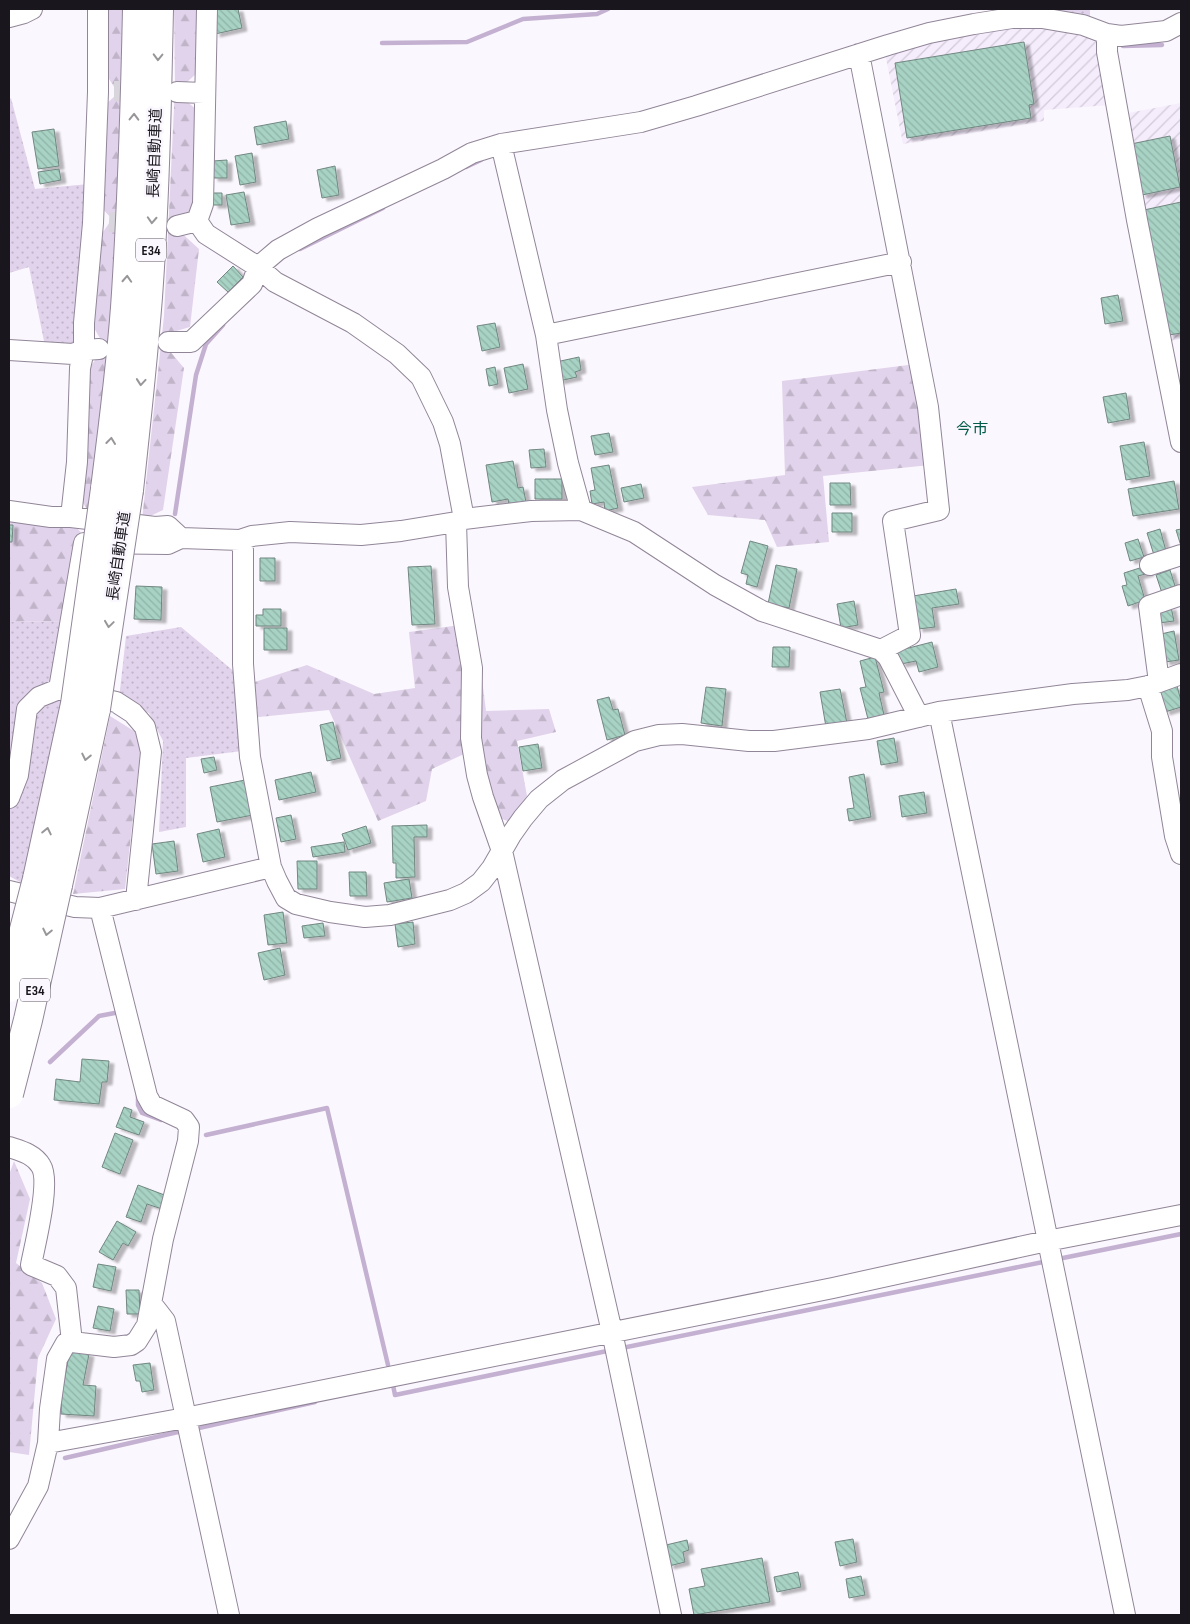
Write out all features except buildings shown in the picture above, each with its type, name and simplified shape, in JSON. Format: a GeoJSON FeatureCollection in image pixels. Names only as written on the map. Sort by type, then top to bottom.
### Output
{"type":"FeatureCollection","features":[{"type":"Feature","properties":{"kind":"highway","name":"長崎自動車道"},"geometry":{"type":"LineString","coordinates":[[117,490],[134,130],[137,9]]}},
{"type":"Feature","properties":{"kind":"highway","name":"長崎自動車道"},"geometry":{"type":"LineString","coordinates":[[9,1094],[28,1020],[47,882],[77,700],[117,490],[141,384],[156,131],[159,9]]}},
{"type":"Feature","properties":{"kind":"highway","name":"長崎自動車道"},"geometry":{"type":"LineString","coordinates":[[9,988],[47,882]]}},
{"type":"Feature","properties":{"kind":"street"},"geometry":{"type":"LineString","coordinates":[[9,17],[24,14],[32,9]]}},
{"type":"Feature","properties":{"kind":"street"},"geometry":{"type":"LineString","coordinates":[[71,517],[77,462],[80,368],[91,350],[84,323],[101,223],[106,91],[98,9]]}},
{"type":"Feature","properties":{"kind":"street"},"geometry":{"type":"LineString","coordinates":[[197,221],[203,204],[207,9]]}},
{"type":"Feature","properties":{"kind":"street"},"geometry":{"type":"LineString","coordinates":[[168,342],[191,342],[252,284],[258,267],[278,250],[318,228],[443,169],[472,153],[501,144],[641,122],[929,33],[1012,18],[1042,18],[1083,25],[1107,34],[1121,36],[1166,31],[1181,23]]}},
{"type":"Feature","properties":{"kind":"street"},"geometry":{"type":"LineString","coordinates":[[1107,34],[1107,52],[1132,192],[1172,347],[1181,442]]}},
{"type":"Feature","properties":{"kind":"street"},"geometry":{"type":"LineString","coordinates":[[859,54],[928,407],[939,510],[893,520],[910,635],[881,650]]}},
{"type":"Feature","properties":{"kind":"street"},"geometry":{"type":"LineString","coordinates":[[177,92],[204,93]]}},
{"type":"Feature","properties":{"kind":"street"},"geometry":{"type":"LineString","coordinates":[[501,144],[546,335],[556,410],[581,510]]}},
{"type":"Feature","properties":{"kind":"street"},"geometry":{"type":"LineString","coordinates":[[177,226],[197,221]]}},
{"type":"Feature","properties":{"kind":"street"},"geometry":{"type":"LineString","coordinates":[[197,221],[206,234],[258,267],[275,282],[353,323],[397,354],[421,377],[443,422],[450,444],[460,521],[458,587],[472,668],[472,738],[477,775],[502,851],[618,1359],[671,1615]]}},
{"type":"Feature","properties":{"kind":"street"},"geometry":{"type":"LineString","coordinates":[[546,335],[901,262]]}},
{"type":"Feature","properties":{"kind":"street"},"geometry":{"type":"LineString","coordinates":[[9,350],[73,354],[91,350]]}},
{"type":"Feature","properties":{"kind":"street"},"geometry":{"type":"LineString","coordinates":[[77,700],[84,543],[168,544],[181,538],[240,540],[252,536],[290,532],[361,536],[531,510],[581,510],[634,532],[715,585],[762,610],[881,650],[888,657],[919,717]]}},
{"type":"Feature","properties":{"kind":"street"},"geometry":{"type":"LineString","coordinates":[[9,511],[155,527],[168,526],[181,538]]}},
{"type":"Feature","properties":{"kind":"street"},"geometry":{"type":"LineString","coordinates":[[240,540],[243,550],[243,664],[250,757],[271,867],[276,881],[286,898],[296,904],[364,917],[390,915],[450,900],[466,893],[481,882],[492,868],[523,818],[539,799],[563,780],[635,741],[659,735],[682,734],[750,742],[774,741],[868,729],[939,712],[1074,694],[1128,690],[1154,684],[1181,674]]}},
{"type":"Feature","properties":{"kind":"street"},"geometry":{"type":"LineString","coordinates":[[1150,565],[1181,555]]}},
{"type":"Feature","properties":{"kind":"street"},"geometry":{"type":"LineString","coordinates":[[1181,595],[1149,606],[1154,684],[1162,731],[1162,757],[1175,836],[1181,854]]}},
{"type":"Feature","properties":{"kind":"street"},"geometry":{"type":"LineString","coordinates":[[9,798],[18,775],[27,708],[39,697],[116,702],[133,713],[145,728],[151,752],[136,900]]}},
{"type":"Feature","properties":{"kind":"street"},"geometry":{"type":"LineString","coordinates":[[939,712],[1125,1615]]}},
{"type":"Feature","properties":{"kind":"street"},"geometry":{"type":"LineString","coordinates":[[10,897],[75,908],[100,908],[271,867]]}},
{"type":"Feature","properties":{"kind":"street"},"geometry":{"type":"LineString","coordinates":[[9,1539],[38,1486],[48,1443],[50,1408],[57,1359],[66,1344],[72,1342],[114,1347],[131,1345],[137,1341],[147,1324],[163,1239],[188,1141],[189,1128],[184,1120],[152,1105],[146,1096],[100,908]]}},
{"type":"Feature","properties":{"kind":"street"},"geometry":{"type":"LineString","coordinates":[[9,1147],[29,1154],[42,1166],[46,1183],[31,1265],[57,1276],[66,1288],[72,1342]]}},
{"type":"Feature","properties":{"kind":"street"},"geometry":{"type":"LineString","coordinates":[[48,1443],[185,1418],[833,1288],[1047,1241],[1181,1215]]}},
{"type":"Feature","properties":{"kind":"street"},"geometry":{"type":"LineString","coordinates":[[151,1304],[164,1321],[229,1615]]}},
{"type":"Feature","properties":{"kind":"shaded area"},"geometry":{"type":"Polygon","coordinates":[[[1049,27],[1097,40],[1110,105],[1044,110],[1044,121],[903,144],[885,53],[985,29],[1049,27]]]}},
{"type":"Feature","properties":{"kind":"shaded area"},"geometry":{"type":"Polygon","coordinates":[[[1181,103],[1181,339],[1165,342],[1123,114],[1181,103]]]}},
{"type":"Feature","properties":{"kind":"green space"},"geometry":{"type":"Polygon","coordinates":[[[103,9],[123,9],[122,90],[112,313],[90,514],[78,495],[87,371],[105,347],[90,321],[96,242],[112,219],[99,205],[100,110],[118,93],[102,68],[103,9]]]}},
{"type":"Feature","properties":{"kind":"green space"},"geometry":{"type":"Polygon","coordinates":[[[174,9],[199,9],[197,73],[176,92],[198,111],[194,208],[175,227],[199,249],[190,327],[169,333],[168,349],[184,368],[163,510],[142,520],[164,316],[175,87],[174,9]]]}},
{"type":"Feature","properties":{"kind":"green space"},"geometry":{"type":"Polygon","coordinates":[[[1012,9],[1090,9],[1090,20],[1012,9]]]}},
{"type":"Feature","properties":{"kind":"green space"},"geometry":{"type":"Polygon","coordinates":[[[11,98],[35,189],[89,184],[76,343],[45,346],[29,267],[9,273],[9,100],[11,98]]]}},
{"type":"Feature","properties":{"kind":"green space"},"geometry":{"type":"Polygon","coordinates":[[[916,364],[930,465],[823,476],[829,542],[777,547],[765,520],[708,515],[692,487],[785,475],[782,381],[916,364]]]}},
{"type":"Feature","properties":{"kind":"green space"},"geometry":{"type":"Polygon","coordinates":[[[9,504],[61,509],[83,535],[68,621],[9,622],[9,504]]]}},
{"type":"Feature","properties":{"kind":"green space"},"geometry":{"type":"Polygon","coordinates":[[[68,621],[55,677],[26,699],[61,700],[22,883],[9,876],[9,622],[68,621]]]}},
{"type":"Feature","properties":{"kind":"green space"},"geometry":{"type":"Polygon","coordinates":[[[475,623],[486,711],[549,709],[556,732],[517,741],[527,796],[510,822],[497,817],[464,754],[432,769],[426,801],[378,821],[329,710],[249,718],[249,684],[307,665],[374,694],[415,688],[409,632],[475,623]]]}},
{"type":"Feature","properties":{"kind":"green space"},"geometry":{"type":"Polygon","coordinates":[[[181,627],[249,684],[250,750],[186,758],[186,827],[159,832],[163,741],[149,713],[119,699],[126,636],[181,627]]]}},
{"type":"Feature","properties":{"kind":"green space"},"geometry":{"type":"Polygon","coordinates":[[[110,716],[142,736],[125,889],[73,894],[110,716]]]}},
{"type":"Feature","properties":{"kind":"green space"},"geometry":{"type":"Polygon","coordinates":[[[14,1161],[30,1199],[16,1263],[42,1283],[56,1319],[38,1358],[29,1455],[9,1452],[9,1175],[14,1161]]]}},
{"type":"Feature","properties":{"kind":"waterway"},"geometry":{"type":"LineString","coordinates":[[382,43],[467,42],[523,19],[597,14],[608,9]]}},
{"type":"Feature","properties":{"kind":"waterway"},"geometry":{"type":"LineString","coordinates":[[1123,46],[1162,45]]}},
{"type":"Feature","properties":{"kind":"waterway"},"geometry":{"type":"LineString","coordinates":[[466,167],[481,160]]}},
{"type":"Feature","properties":{"kind":"waterway"},"geometry":{"type":"LineString","coordinates":[[300,249],[383,208]]}},
{"type":"Feature","properties":{"kind":"waterway"},"geometry":{"type":"LineString","coordinates":[[175,514],[196,375],[206,344],[223,325]]}},
{"type":"Feature","properties":{"kind":"waterway"},"geometry":{"type":"LineString","coordinates":[[50,1062],[99,1016],[120,1012]]}},
{"type":"Feature","properties":{"kind":"waterway"},"geometry":{"type":"LineString","coordinates":[[138,1094],[138,1105],[142,1113],[161,1120]]}},
{"type":"Feature","properties":{"kind":"waterway"},"geometry":{"type":"LineString","coordinates":[[206,1135],[327,1108],[388,1365]]}},
{"type":"Feature","properties":{"kind":"waterway"},"geometry":{"type":"LineString","coordinates":[[1058,1259],[1181,1234]]}},
{"type":"Feature","properties":{"kind":"waterway"},"geometry":{"type":"LineString","coordinates":[[622,1348],[1048,1261]]}},
{"type":"Feature","properties":{"kind":"waterway"},"geometry":{"type":"LineString","coordinates":[[389,1386],[393,1385],[395,1395],[612,1350]]}},
{"type":"Feature","properties":{"kind":"waterway"},"geometry":{"type":"LineString","coordinates":[[199,1428],[315,1402]]}},
{"type":"Feature","properties":{"kind":"waterway"},"geometry":{"type":"LineString","coordinates":[[65,1458],[178,1432]]}},
{"type":"Feature","properties":{"kind":"tunnel"},"geometry":{"type":"LineString","coordinates":[[114,91],[148,91]]}},
{"type":"Feature","properties":{"kind":"tunnel"},"geometry":{"type":"LineString","coordinates":[[109,222],[177,226]]}},
{"type":"Feature","properties":{"kind":"district","name":"今市"},"geometry":{"type":"Point","coordinates":[972,429]}}]}
